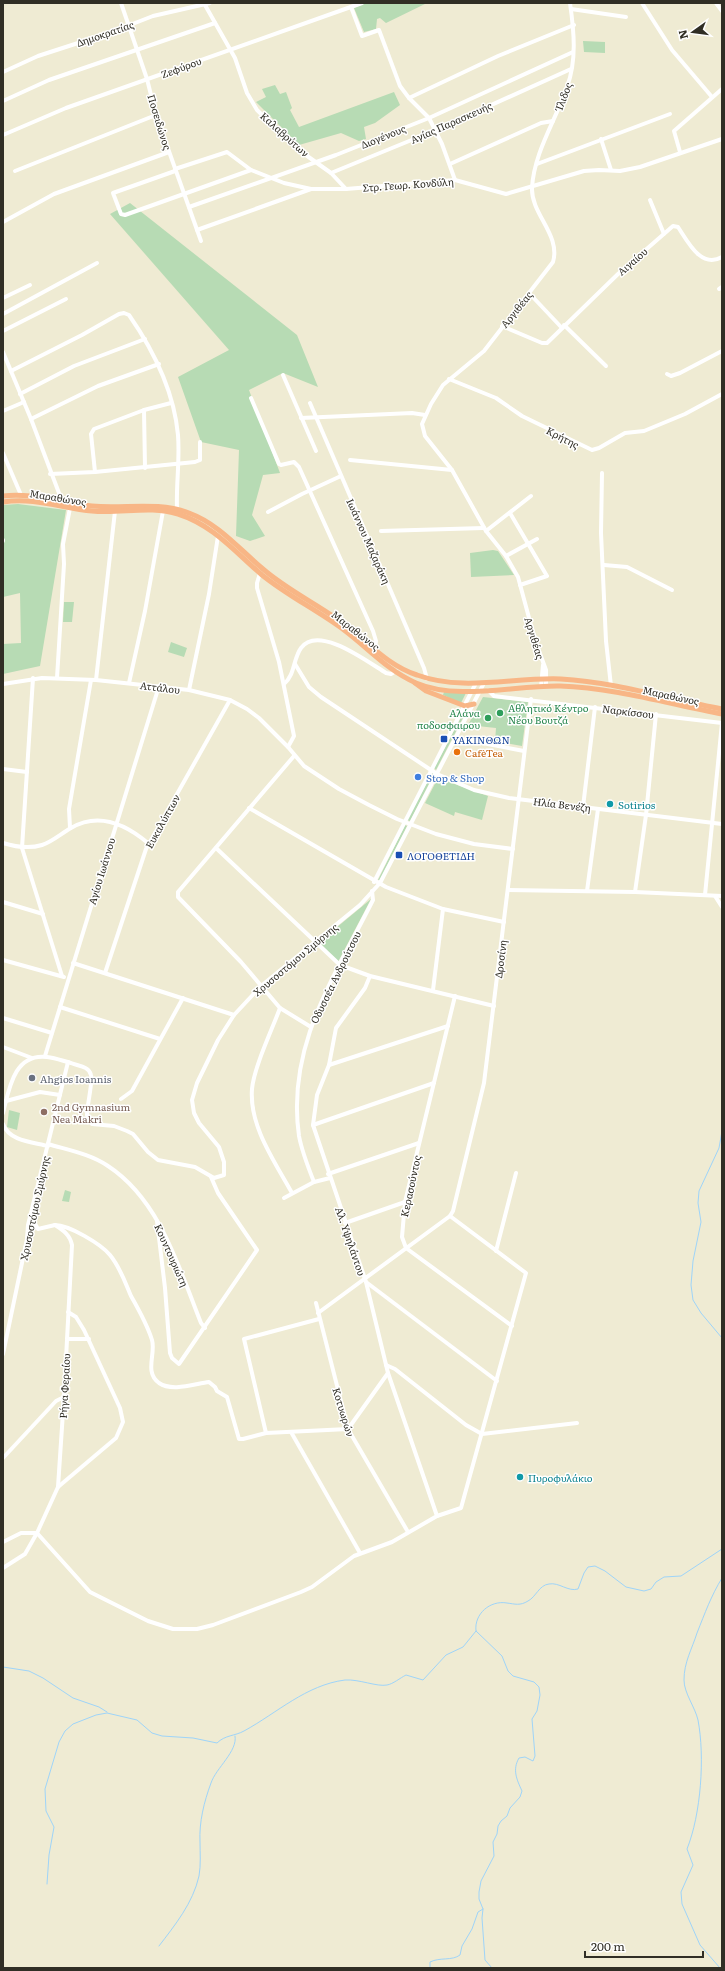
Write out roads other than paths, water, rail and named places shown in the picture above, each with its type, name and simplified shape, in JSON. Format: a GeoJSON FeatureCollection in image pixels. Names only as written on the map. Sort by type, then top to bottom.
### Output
{"type":"FeatureCollection","features":[{"type":"Feature","properties":{"kind":"main road","name":"Μαραθώνος"},"geometry":{"type":"LineString","coordinates":[[3,496],[21,495],[90,506],[147,505],[177,508],[203,518],[221,530],[270,576],[336,619],[400,667],[427,679],[456,684],[544,679],[574,680],[611,686],[722,709]]}},
{"type":"Feature","properties":{"kind":"main road","name":"Μαραθώνος"},"geometry":{"type":"LineString","coordinates":[[3,502],[35,501],[94,511],[163,511],[194,520],[218,536],[260,573],[283,590],[334,623],[396,671],[411,680],[440,689],[488,690],[544,686],[610,691],[722,714]]}},
{"type":"Feature","properties":{"kind":"main road"},"geometry":{"type":"LineString","coordinates":[[411,680],[421,689],[465,706],[474,704]]}},
{"type":"Feature","properties":{"kind":"street","name":"Ποσειδώνος"},"geometry":{"type":"LineString","coordinates":[[121,3],[136,51],[147,79],[156,115],[201,241]]}},
{"type":"Feature","properties":{"kind":"street","name":"Ζεφύρου"},"geometry":{"type":"LineString","coordinates":[[3,135],[66,108],[362,3]]}},
{"type":"Feature","properties":{"kind":"street","name":"Ίλιδος"},"geometry":{"type":"LineString","coordinates":[[532,186],[537,164],[553,120],[567,88],[571,69],[574,25],[570,3]]}},
{"type":"Feature","properties":{"kind":"street"},"geometry":{"type":"LineString","coordinates":[[642,3],[672,50],[712,98]]}},
{"type":"Feature","properties":{"kind":"street"},"geometry":{"type":"LineString","coordinates":[[716,3],[722,11]]}},
{"type":"Feature","properties":{"kind":"street","name":"Δημοκρατίας"},"geometry":{"type":"LineString","coordinates":[[3,72],[38,56],[162,13],[207,4]]}},
{"type":"Feature","properties":{"kind":"street","name":"Καλαβρύτων"},"geometry":{"type":"LineString","coordinates":[[207,4],[215,23],[231,49],[247,93],[257,110],[296,148],[331,173],[346,189]]}},
{"type":"Feature","properties":{"kind":"street"},"geometry":{"type":"LineString","coordinates":[[351,7],[362,36],[379,30],[400,86],[409,98],[429,118],[436,130],[455,180]]}},
{"type":"Feature","properties":{"kind":"street"},"geometry":{"type":"LineString","coordinates":[[571,9],[626,18]]}},
{"type":"Feature","properties":{"kind":"street"},"geometry":{"type":"LineString","coordinates":[[3,101],[49,80],[215,23]]}},
{"type":"Feature","properties":{"kind":"street"},"geometry":{"type":"LineString","coordinates":[[409,98],[498,56],[574,25]]}},
{"type":"Feature","properties":{"kind":"street","name":"Διογένους"},"geometry":{"type":"LineString","coordinates":[[189,207],[316,162],[429,118],[573,52]]}},
{"type":"Feature","properties":{"kind":"street","name":"Αγίας Παρασκευής"},"geometry":{"type":"LineString","coordinates":[[331,173],[436,130],[571,69]]}},
{"type":"Feature","properties":{"kind":"street"},"geometry":{"type":"LineString","coordinates":[[680,152],[674,131],[722,89]]}},
{"type":"Feature","properties":{"kind":"street"},"geometry":{"type":"LineString","coordinates":[[537,164],[670,114]]}},
{"type":"Feature","properties":{"kind":"street"},"geometry":{"type":"LineString","coordinates":[[15,171],[156,115]]}},
{"type":"Feature","properties":{"kind":"street"},"geometry":{"type":"LineString","coordinates":[[450,164],[541,123],[553,120]]}},
{"type":"Feature","properties":{"kind":"street"},"geometry":{"type":"LineString","coordinates":[[601,139],[611,170]]}},
{"type":"Feature","properties":{"kind":"street","name":"Στρ. Γεωρ. Κονδύλη"},"geometry":{"type":"LineString","coordinates":[[311,189],[346,189],[455,180],[500,194],[506,194],[584,171],[620,171],[640,167],[680,152],[722,139]]}},
{"type":"Feature","properties":{"kind":"street"},"geometry":{"type":"LineString","coordinates":[[3,222],[54,194],[169,152]]}},
{"type":"Feature","properties":{"kind":"street"},"geometry":{"type":"LineString","coordinates":[[251,170],[125,215],[120,213],[113,193],[227,152],[251,170],[270,178],[311,189]]}},
{"type":"Feature","properties":{"kind":"street","name":"Αργιθέας"},"geometry":{"type":"LineString","coordinates":[[532,186],[534,200],[554,246],[555,254],[548,269],[484,351],[439,390],[425,415],[422,424],[425,436],[452,470],[485,530],[506,556],[514,570],[546,670],[544,679]]}},
{"type":"Feature","properties":{"kind":"street"},"geometry":{"type":"LineString","coordinates":[[197,230],[311,189]]}},
{"type":"Feature","properties":{"kind":"street"},"geometry":{"type":"LineString","coordinates":[[650,200],[664,234]]}},
{"type":"Feature","properties":{"kind":"street","name":"Αιγαίου"},"geometry":{"type":"LineString","coordinates":[[502,326],[545,344],[618,274],[664,234],[676,226],[692,248],[704,259],[716,260],[722,257]]}},
{"type":"Feature","properties":{"kind":"street"},"geometry":{"type":"LineString","coordinates":[[3,314],[97,263]]}},
{"type":"Feature","properties":{"kind":"street"},"geometry":{"type":"LineString","coordinates":[[3,298],[30,285]]}},
{"type":"Feature","properties":{"kind":"street"},"geometry":{"type":"LineString","coordinates":[[528,293],[606,366]]}},
{"type":"Feature","properties":{"kind":"street"},"geometry":{"type":"LineString","coordinates":[[3,331],[66,299]]}},
{"type":"Feature","properties":{"kind":"street"},"geometry":{"type":"LineString","coordinates":[[11,372],[119,314],[126,313],[130,315],[159,364],[171,403],[178,435],[177,508]]}},
{"type":"Feature","properties":{"kind":"street"},"geometry":{"type":"LineString","coordinates":[[20,394],[79,364],[145,339]]}},
{"type":"Feature","properties":{"kind":"street"},"geometry":{"type":"LineString","coordinates":[[667,374],[671,376],[680,373],[722,351]]}},
{"type":"Feature","properties":{"kind":"street"},"geometry":{"type":"LineString","coordinates":[[3,352],[31,419],[50,474],[62,501]]}},
{"type":"Feature","properties":{"kind":"street"},"geometry":{"type":"LineString","coordinates":[[31,419],[98,386],[159,364]]}},
{"type":"Feature","properties":{"kind":"street"},"geometry":{"type":"LineString","coordinates":[[283,375],[316,451]]}},
{"type":"Feature","properties":{"kind":"street","name":"Κρήτης"},"geometry":{"type":"LineString","coordinates":[[449,380],[496,398],[522,416],[592,450],[606,445],[625,433],[640,433],[685,414],[722,394]]}},
{"type":"Feature","properties":{"kind":"street"},"geometry":{"type":"LineString","coordinates":[[251,398],[279,464],[296,463],[373,631],[376,642],[375,649]]}},
{"type":"Feature","properties":{"kind":"street"},"geometry":{"type":"LineString","coordinates":[[3,411],[24,402]]}},
{"type":"Feature","properties":{"kind":"street"},"geometry":{"type":"LineString","coordinates":[[95,472],[92,431],[144,410],[171,403]]}},
{"type":"Feature","properties":{"kind":"street","name":"Ιωάννου Μαζαράκη"},"geometry":{"type":"LineString","coordinates":[[310,403],[424,668],[427,679]]}},
{"type":"Feature","properties":{"kind":"street"},"geometry":{"type":"LineString","coordinates":[[144,410],[145,468]]}},
{"type":"Feature","properties":{"kind":"street"},"geometry":{"type":"LineString","coordinates":[[301,418],[315,416],[412,413],[425,415]]}},
{"type":"Feature","properties":{"kind":"street"},"geometry":{"type":"LineString","coordinates":[[50,474],[145,468],[195,462],[200,460],[200,442]]}},
{"type":"Feature","properties":{"kind":"street"},"geometry":{"type":"LineString","coordinates":[[3,453],[21,495]]}},
{"type":"Feature","properties":{"kind":"street"},"geometry":{"type":"LineString","coordinates":[[350,460],[452,470]]}},
{"type":"Feature","properties":{"kind":"street"},"geometry":{"type":"LineString","coordinates":[[602,473],[601,534],[604,565],[606,641],[611,686]]}},
{"type":"Feature","properties":{"kind":"street"},"geometry":{"type":"LineString","coordinates":[[268,512],[341,476]]}},
{"type":"Feature","properties":{"kind":"street"},"geometry":{"type":"LineString","coordinates":[[381,531],[485,530],[532,496]]}},
{"type":"Feature","properties":{"kind":"street"},"geometry":{"type":"LineString","coordinates":[[58,678],[64,564],[63,544],[70,508]]}},
{"type":"Feature","properties":{"kind":"street"},"geometry":{"type":"LineString","coordinates":[[96,680],[115,511]]}},
{"type":"Feature","properties":{"kind":"street"},"geometry":{"type":"LineString","coordinates":[[129,683],[145,611],[163,511]]}},
{"type":"Feature","properties":{"kind":"street"},"geometry":{"type":"LineString","coordinates":[[510,513],[547,576],[520,585]]}},
{"type":"Feature","properties":{"kind":"street"},"geometry":{"type":"LineString","coordinates":[[189,690],[209,594],[218,536]]}},
{"type":"Feature","properties":{"kind":"street"},"geometry":{"type":"LineString","coordinates":[[506,556],[528,545],[536,539]]}},
{"type":"Feature","properties":{"kind":"street"},"geometry":{"type":"LineString","coordinates":[[604,565],[627,568],[672,590]]}},
{"type":"Feature","properties":{"kind":"street"},"geometry":{"type":"LineString","coordinates":[[260,573],[257,588],[284,684],[294,736],[288,747]]}},
{"type":"Feature","properties":{"kind":"street"},"geometry":{"type":"LineString","coordinates":[[284,684],[289,680],[301,649],[306,643],[314,639],[322,639],[344,649],[386,673],[391,674],[396,671]]}},
{"type":"Feature","properties":{"kind":"street","name":"Ηλία Βενέζη"},"geometry":{"type":"LineString","coordinates":[[295,664],[309,687],[321,697],[437,774],[474,790],[518,799],[722,824]]}},
{"type":"Feature","properties":{"kind":"street"},"geometry":{"type":"LineString","coordinates":[[33,678],[22,848],[62,976]]}},
{"type":"Feature","properties":{"kind":"street","name":"Αττάλου"},"geometry":{"type":"LineString","coordinates":[[3,684],[33,678],[96,680],[189,690],[230,700],[254,713],[288,747],[294,756],[304,766],[339,789],[411,825],[466,842],[513,849]]}},
{"type":"Feature","properties":{"kind":"street"},"geometry":{"type":"LineString","coordinates":[[544,679],[544,686]]}},
{"type":"Feature","properties":{"kind":"street"},"geometry":{"type":"LineString","coordinates":[[70,828],[69,809],[91,680]]}},
{"type":"Feature","properties":{"kind":"street","name":"Χρυσοστόμου Σμύρνης"},"geometry":{"type":"LineString","coordinates":[[211,1177],[217,1178],[224,1175],[224,1162],[219,1147],[196,1117],[192,1100],[197,1082],[222,1033],[234,1015],[261,986],[360,905],[380,883],[484,683]]}},
{"type":"Feature","properties":{"kind":"street"},"geometry":{"type":"LineString","coordinates":[[373,889],[374,880],[476,684]]}},
{"type":"Feature","properties":{"kind":"street","name":"Αγίου Ιωάννου"},"geometry":{"type":"LineString","coordinates":[[45,1056],[159,686]]}},
{"type":"Feature","properties":{"kind":"street","name":"Ναρκίσσου"},"geometry":{"type":"LineString","coordinates":[[488,690],[494,696],[531,699],[722,723]]}},
{"type":"Feature","properties":{"kind":"street","name":"Δροσίνη"},"geometry":{"type":"LineString","coordinates":[[450,1216],[481,1095],[494,1006],[531,699]]}},
{"type":"Feature","properties":{"kind":"street","name":"Ευκαλύπτων"},"geometry":{"type":"LineString","coordinates":[[105,973],[149,844],[230,700]]}},
{"type":"Feature","properties":{"kind":"street"},"geometry":{"type":"LineString","coordinates":[[583,807],[595,707]]}},
{"type":"Feature","properties":{"kind":"street"},"geometry":{"type":"LineString","coordinates":[[635,892],[646,815],[656,714]]}},
{"type":"Feature","properties":{"kind":"street"},"geometry":{"type":"LineString","coordinates":[[705,895],[722,723]]}},
{"type":"Feature","properties":{"kind":"street"},"geometry":{"type":"LineString","coordinates":[[456,738],[524,751]]}},
{"type":"Feature","properties":{"kind":"street"},"geometry":{"type":"LineString","coordinates":[[294,756],[178,892],[178,897],[206,925],[280,1008],[311,1027]]}},
{"type":"Feature","properties":{"kind":"street"},"geometry":{"type":"LineString","coordinates":[[3,769],[27,772]]}},
{"type":"Feature","properties":{"kind":"street"},"geometry":{"type":"LineString","coordinates":[[249,808],[386,887],[443,910],[504,922]]}},
{"type":"Feature","properties":{"kind":"street"},"geometry":{"type":"LineString","coordinates":[[587,891],[598,809]]}},
{"type":"Feature","properties":{"kind":"street"},"geometry":{"type":"LineString","coordinates":[[3,843],[22,848],[42,845],[70,828],[88,821],[116,822],[132,830],[149,844]]}},
{"type":"Feature","properties":{"kind":"street"},"geometry":{"type":"LineString","coordinates":[[216,848],[340,965],[370,976],[433,990],[494,1006]]}},
{"type":"Feature","properties":{"kind":"street","name":"Οδυσσέα Ανδρούτσου"},"geometry":{"type":"LineString","coordinates":[[314,1182],[300,1141],[297,1098],[298,1072],[311,1027],[321,1001],[373,900],[373,889]]}},
{"type":"Feature","properties":{"kind":"street"},"geometry":{"type":"LineString","coordinates":[[508,890],[635,892],[722,896]]}},
{"type":"Feature","properties":{"kind":"street"},"geometry":{"type":"LineString","coordinates":[[715,896],[722,908]]}},
{"type":"Feature","properties":{"kind":"street"},"geometry":{"type":"LineString","coordinates":[[3,902],[43,914]]}},
{"type":"Feature","properties":{"kind":"street"},"geometry":{"type":"LineString","coordinates":[[433,990],[443,910]]}},
{"type":"Feature","properties":{"kind":"street"},"geometry":{"type":"LineString","coordinates":[[3,960],[68,978]]}},
{"type":"Feature","properties":{"kind":"street"},"geometry":{"type":"LineString","coordinates":[[73,963],[234,1015]]}},
{"type":"Feature","properties":{"kind":"street","name":"Αλ. Υψηλάντου"},"geometry":{"type":"LineString","coordinates":[[370,976],[362,992],[338,1024],[329,1065],[317,1095],[313,1124],[329,1176],[365,1280],[388,1373],[436,1515]]}},
{"type":"Feature","properties":{"kind":"street","name":"Κερασούντος"},"geometry":{"type":"LineString","coordinates":[[406,1248],[402,1237],[405,1202],[455,996]]}},
{"type":"Feature","properties":{"kind":"street"},"geometry":{"type":"LineString","coordinates":[[120,1099],[132,1091],[183,998]]}},
{"type":"Feature","properties":{"kind":"street"},"geometry":{"type":"LineString","coordinates":[[60,1007],[160,1039]]}},
{"type":"Feature","properties":{"kind":"street"},"geometry":{"type":"LineString","coordinates":[[280,1008],[254,1079],[251,1096],[253,1109],[261,1134],[292,1193]]}},
{"type":"Feature","properties":{"kind":"street"},"geometry":{"type":"LineString","coordinates":[[3,1018],[52,1033]]}},
{"type":"Feature","properties":{"kind":"street"},"geometry":{"type":"LineString","coordinates":[[329,1065],[448,1026]]}},
{"type":"Feature","properties":{"kind":"street"},"geometry":{"type":"LineString","coordinates":[[3,1046],[32,1058]]}},
{"type":"Feature","properties":{"kind":"street"},"geometry":{"type":"LineString","coordinates":[[3,1113],[15,1073],[22,1064],[32,1058],[45,1056],[68,1062],[85,1068],[91,1073],[92,1081],[87,1111],[90,1122],[96,1125],[114,1126],[128,1131],[133,1134],[148,1152],[158,1160],[195,1167],[211,1177],[218,1193],[257,1250],[179,1364],[172,1358],[170,1353],[165,1288],[157,1221]]}},
{"type":"Feature","properties":{"kind":"street","name":"Χρυσοστόμου Σμύρνης"},"geometry":{"type":"LineString","coordinates":[[3,1354],[30,1215],[68,1062]]}},
{"type":"Feature","properties":{"kind":"street"},"geometry":{"type":"LineString","coordinates":[[313,1124],[434,1083]]}},
{"type":"Feature","properties":{"kind":"street"},"geometry":{"type":"LineString","coordinates":[[6,1101],[40,1092],[60,1095]]}},
{"type":"Feature","properties":{"kind":"street","name":"Κουντουριώτη"},"geometry":{"type":"LineString","coordinates":[[3,1124],[6,1131],[12,1136],[87,1156],[108,1166],[126,1181],[145,1202],[164,1232],[201,1323],[205,1328]]}},
{"type":"Feature","properties":{"kind":"street"},"geometry":{"type":"LineString","coordinates":[[284,1198],[314,1182],[419,1143]]}},
{"type":"Feature","properties":{"kind":"street"},"geometry":{"type":"LineString","coordinates":[[496,1251],[516,1173]]}},
{"type":"Feature","properties":{"kind":"street"},"geometry":{"type":"LineString","coordinates":[[345,1223],[405,1202]]}},
{"type":"Feature","properties":{"kind":"street"},"geometry":{"type":"LineString","coordinates":[[30,1215],[38,1228],[55,1225],[67,1227],[109,1254],[120,1272],[144,1320],[152,1341],[150,1364],[152,1372],[159,1383],[174,1387],[209,1382],[213,1384],[217,1391],[224,1395],[229,1402],[239,1439],[266,1433],[348,1429],[388,1373]]}},
{"type":"Feature","properties":{"kind":"street"},"geometry":{"type":"LineString","coordinates":[[3,1542],[22,1533],[37,1533],[90,1592],[148,1621],[164,1627],[181,1630],[213,1625],[301,1592],[312,1587],[347,1560],[360,1553],[386,1544],[436,1515],[461,1508],[526,1273],[450,1216],[365,1280],[318,1313]]}},
{"type":"Feature","properties":{"kind":"street","name":"Ρήγα Φεραίου"},"geometry":{"type":"LineString","coordinates":[[3,1568],[25,1554],[37,1533],[58,1487],[72,1245],[67,1234],[55,1225]]}},
{"type":"Feature","properties":{"kind":"street"},"geometry":{"type":"LineString","coordinates":[[406,1248],[512,1326]]}},
{"type":"Feature","properties":{"kind":"street"},"geometry":{"type":"LineString","coordinates":[[365,1280],[497,1381]]}},
{"type":"Feature","properties":{"kind":"street","name":"Κοτυωρών"},"geometry":{"type":"LineString","coordinates":[[316,1303],[348,1429],[408,1532]]}},
{"type":"Feature","properties":{"kind":"street"},"geometry":{"type":"LineString","coordinates":[[58,1487],[116,1438],[123,1422],[120,1408],[76,1316],[68,1312]]}},
{"type":"Feature","properties":{"kind":"street"},"geometry":{"type":"LineString","coordinates":[[266,1433],[244,1339],[320,1319]]}},
{"type":"Feature","properties":{"kind":"street"},"geometry":{"type":"LineString","coordinates":[[67,1339],[88,1340]]}},
{"type":"Feature","properties":{"kind":"street"},"geometry":{"type":"LineString","coordinates":[[386,1365],[395,1369],[466,1425],[482,1434],[578,1423]]}},
{"type":"Feature","properties":{"kind":"street"},"geometry":{"type":"LineString","coordinates":[[3,1458],[56,1402],[64,1397]]}},
{"type":"Feature","properties":{"kind":"street"},"geometry":{"type":"LineString","coordinates":[[291,1432],[360,1553]]}},
{"type":"Feature","properties":{"kind":"waterway"},"geometry":{"type":"LineString","coordinates":[[722,1131],[719,1148],[699,1191],[698,1203],[701,1222],[693,1261],[691,1285],[693,1300],[701,1313],[722,1338]]}},
{"type":"Feature","properties":{"kind":"waterway"},"geometry":{"type":"LineString","coordinates":[[492,1968],[485,1960],[482,1918],[483,1909],[479,1899],[479,1892],[481,1881],[494,1856],[493,1842],[497,1834],[498,1826],[507,1816],[510,1808],[520,1797],[522,1791],[516,1775],[517,1762],[519,1758],[525,1757],[533,1761],[535,1756],[532,1719],[537,1711],[540,1695],[539,1687],[534,1682],[513,1676],[508,1671],[502,1656],[476,1631],[476,1625],[480,1614],[489,1606],[495,1604],[525,1603],[540,1589],[549,1584],[556,1584],[574,1590],[578,1589],[588,1567],[595,1566],[605,1571],[626,1587],[644,1591],[651,1589],[656,1582],[664,1577],[681,1576],[722,1549]]}},
{"type":"Feature","properties":{"kind":"waterway"},"geometry":{"type":"LineString","coordinates":[[720,1968],[700,1945],[682,1904],[681,1892],[693,1865],[687,1849],[696,1819],[701,1768],[698,1720],[684,1685],[684,1673],[697,1633],[711,1598],[722,1578]]}},
{"type":"Feature","properties":{"kind":"waterway"},"geometry":{"type":"LineString","coordinates":[[47,1884],[49,1855],[54,1827],[46,1811],[45,1789],[59,1742],[65,1731],[73,1724],[96,1715],[107,1713],[137,1720],[152,1733],[162,1736],[193,1738],[217,1743],[223,1738],[241,1733],[305,1694],[331,1683],[350,1680],[378,1685],[387,1685],[406,1675],[423,1680],[446,1655],[463,1647],[476,1631]]}},
{"type":"Feature","properties":{"kind":"waterway"},"geometry":{"type":"LineString","coordinates":[[3,1667],[29,1671],[43,1678],[73,1698],[99,1707],[107,1712]]}},
{"type":"Feature","properties":{"kind":"waterway"},"geometry":{"type":"LineString","coordinates":[[159,1946],[183,1913],[196,1886],[200,1872],[200,1827],[204,1805],[208,1790],[214,1777],[233,1748],[235,1736]]}},
{"type":"Feature","properties":{"kind":"waterway"},"geometry":{"type":"LineString","coordinates":[[430,1968],[430,1962],[453,1958],[460,1955],[462,1946],[472,1929],[478,1912],[483,1909]]}},
{"type":"Feature","properties":{"kind":"place","name":"Αθλητικό Κέντρο Νέου Βουτζά"},"geometry":{"type":"Point","coordinates":[500,713]}},
{"type":"Feature","properties":{"kind":"place","name":"Αλάνα ποδοσφαιρου"},"geometry":{"type":"Point","coordinates":[488,718]}},
{"type":"Feature","properties":{"kind":"place","name":"ΥΑΚΙΝΘΩΝ"},"geometry":{"type":"Point","coordinates":[444,739]}},
{"type":"Feature","properties":{"kind":"place","name":"CafèTea"},"geometry":{"type":"Point","coordinates":[457,752]}},
{"type":"Feature","properties":{"kind":"place","name":"Stop & Shop"},"geometry":{"type":"Point","coordinates":[418,777]}},
{"type":"Feature","properties":{"kind":"place","name":"Sotirios"},"geometry":{"type":"Point","coordinates":[610,804]}},
{"type":"Feature","properties":{"kind":"place","name":"ΛΟΓΟΘΕΤΙΔΗ"},"geometry":{"type":"Point","coordinates":[399,855]}},
{"type":"Feature","properties":{"kind":"place","name":"Ahgios Ioannis"},"geometry":{"type":"Point","coordinates":[32,1078]}},
{"type":"Feature","properties":{"kind":"place","name":"2nd Gymnasium Nea Makri"},"geometry":{"type":"Point","coordinates":[44,1112]}},
{"type":"Feature","properties":{"kind":"place","name":"Πυροφυλάκιο"},"geometry":{"type":"Point","coordinates":[520,1477]}}]}
